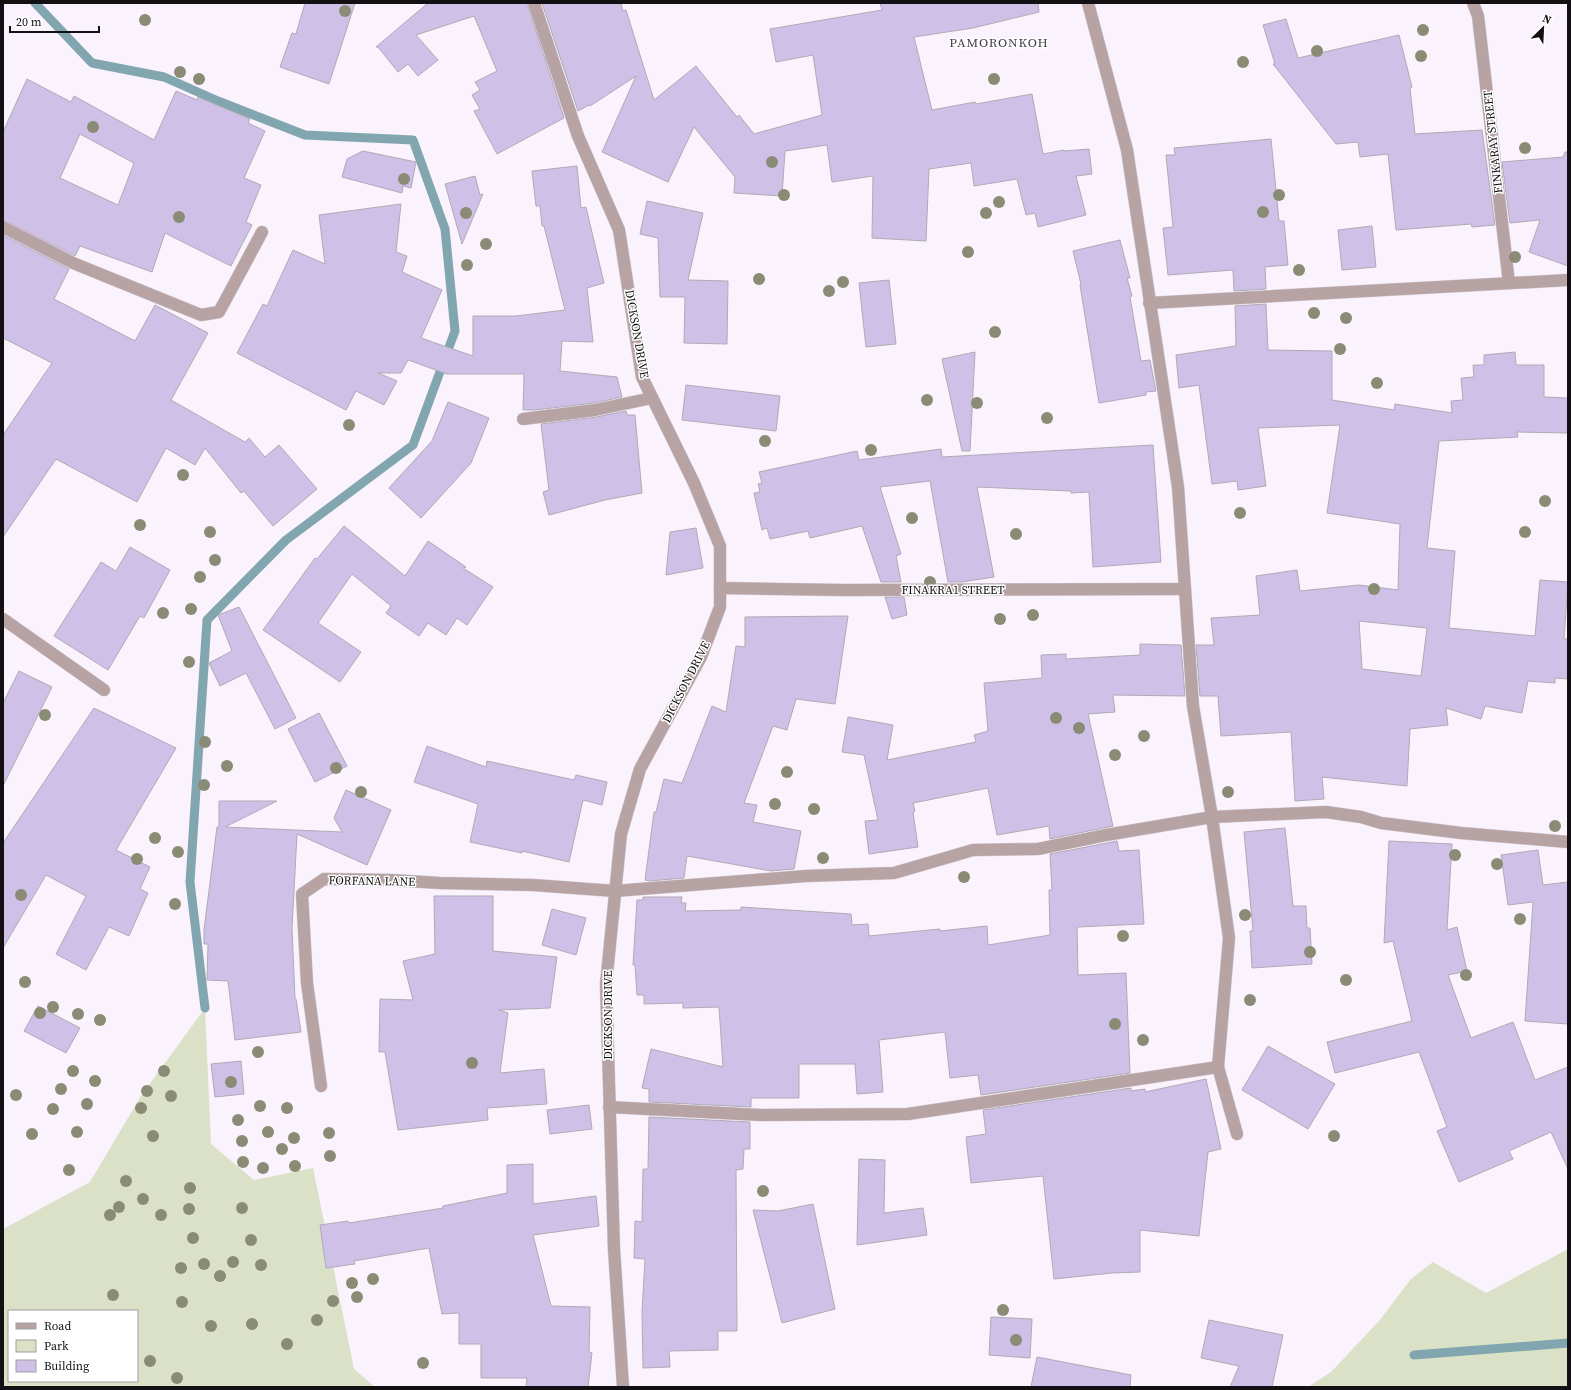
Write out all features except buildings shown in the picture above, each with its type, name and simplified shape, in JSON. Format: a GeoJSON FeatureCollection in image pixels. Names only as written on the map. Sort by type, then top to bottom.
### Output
{"type":"FeatureCollection","features":[{"type":"Feature","properties":{"kind":"street","name":"DICKSON DRIVE"},"geometry":{"type":"LineString","coordinates":[[534,3],[578,136],[619,230],[642,377],[694,483],[720,546],[720,607],[701,657],[640,770],[620,834],[606,984],[614,1248],[623,1387]]}},
{"type":"Feature","properties":{"kind":"street"},"geometry":{"type":"LineString","coordinates":[[1088,3],[1127,150],[1178,488],[1193,706],[1212,817],[1229,938],[1218,1067],[1237,1134]]}},
{"type":"Feature","properties":{"kind":"street","name":"FINKARAY STREET"},"geometry":{"type":"LineString","coordinates":[[1473,3],[1478,16],[1509,283]]}},
{"type":"Feature","properties":{"kind":"street"},"geometry":{"type":"LineString","coordinates":[[3,227],[73,263],[201,316],[219,312],[262,232]]}},
{"type":"Feature","properties":{"kind":"street"},"geometry":{"type":"LineString","coordinates":[[1149,303],[1568,280]]}},
{"type":"Feature","properties":{"kind":"street"},"geometry":{"type":"LineString","coordinates":[[524,419],[595,410],[652,398]]}},
{"type":"Feature","properties":{"kind":"street","name":"FINAKRA1 STREET"},"geometry":{"type":"LineString","coordinates":[[720,588],[842,590],[1185,589]]}},
{"type":"Feature","properties":{"kind":"street"},"geometry":{"type":"LineString","coordinates":[[3,619],[104,690]]}},
{"type":"Feature","properties":{"kind":"street"},"geometry":{"type":"LineString","coordinates":[[615,891],[799,877],[894,873],[973,850],[1038,849],[1106,835],[1212,817],[1326,812],[1361,817],[1388,824],[1461,833],[1568,842]]}},
{"type":"Feature","properties":{"kind":"street","name":"FORFANA LANE"},"geometry":{"type":"LineString","coordinates":[[321,1086],[307,983],[302,894],[324,879],[533,885],[615,891]]}},
{"type":"Feature","properties":{"kind":"street"},"geometry":{"type":"LineString","coordinates":[[609,1107],[760,1115],[908,1114],[1218,1067]]}},
{"type":"Feature","properties":{"kind":"green space"},"geometry":{"type":"Polygon","coordinates":[[[205,1008],[211,1144],[254,1180],[313,1168],[354,1369],[375,1387],[3,1387],[3,1229],[90,1182],[141,1096],[205,1008]]]}},
{"type":"Feature","properties":{"kind":"green space"},"geometry":{"type":"Polygon","coordinates":[[[1568,1249],[1568,1387],[1308,1387],[1331,1372],[1379,1321],[1411,1279],[1433,1262],[1486,1293],[1568,1249]]]}},
{"type":"Feature","properties":{"kind":"waterway"},"geometry":{"type":"LineString","coordinates":[[35,3],[92,63],[164,77],[218,101],[305,135],[413,140],[445,229],[455,331],[413,445],[286,540],[207,620],[190,882],[205,1008]]}},
{"type":"Feature","properties":{"kind":"waterway"},"geometry":{"type":"LineString","coordinates":[[1414,1355],[1568,1343]]}},
{"type":"Feature","properties":{"kind":"district","name":"PAMORONKOH"},"geometry":{"type":"Point","coordinates":[999,42]}}]}
